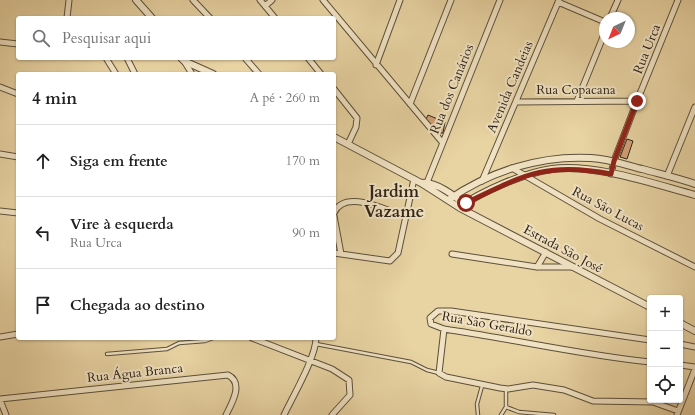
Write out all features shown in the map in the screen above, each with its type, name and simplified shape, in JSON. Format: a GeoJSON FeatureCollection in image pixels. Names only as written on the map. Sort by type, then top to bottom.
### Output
{"type":"FeatureCollection","features":[{"type":"Feature","properties":{"kind":"street"},"geometry":{"type":"LineString","coordinates":[[67,16],[68,0]]}},
{"type":"Feature","properties":{"kind":"street"},"geometry":{"type":"LineString","coordinates":[[136,0],[150,16]]}},
{"type":"Feature","properties":{"kind":"street"},"geometry":{"type":"LineString","coordinates":[[193,0],[208,16]]}},
{"type":"Feature","properties":{"kind":"street"},"geometry":{"type":"LineString","coordinates":[[260,0],[273,16]]}},
{"type":"Feature","properties":{"kind":"street"},"geometry":{"type":"LineString","coordinates":[[265,6],[272,0]]}},
{"type":"Feature","properties":{"kind":"street"},"geometry":{"type":"LineString","coordinates":[[323,0],[442,142]]}},
{"type":"Feature","properties":{"kind":"street"},"geometry":{"type":"LineString","coordinates":[[376,65],[400,0]]}},
{"type":"Feature","properties":{"kind":"street"},"geometry":{"type":"LineString","coordinates":[[410,104],[451,0]]}},
{"type":"Feature","properties":{"kind":"street","name":"Rua dos Canários"},"geometry":{"type":"LineString","coordinates":[[425,184],[500,0]]}},
{"type":"Feature","properties":{"kind":"street"},"geometry":{"type":"LineString","coordinates":[[613,12],[618,0]]}},
{"type":"Feature","properties":{"kind":"street","name":"Rua Urca"},"geometry":{"type":"LineString","coordinates":[[611,174],[614,161],[637,101],[678,0]]}},
{"type":"Feature","properties":{"kind":"street"},"geometry":{"type":"LineString","coordinates":[[558,1],[599,19]]}},
{"type":"Feature","properties":{"kind":"street","name":"Avenida Candeias"},"geometry":{"type":"LineString","coordinates":[[481,182],[558,1]]}},
{"type":"Feature","properties":{"kind":"street"},"geometry":{"type":"LineString","coordinates":[[0,42],[16,44]]}},
{"type":"Feature","properties":{"kind":"street"},"geometry":{"type":"LineString","coordinates":[[577,101],[599,47]]}},
{"type":"Feature","properties":{"kind":"street"},"geometry":{"type":"LineString","coordinates":[[107,60],[115,72]]}},
{"type":"Feature","properties":{"kind":"street"},"geometry":{"type":"LineString","coordinates":[[128,60],[135,72]]}},
{"type":"Feature","properties":{"kind":"street"},"geometry":{"type":"LineString","coordinates":[[182,60],[191,72]]}},
{"type":"Feature","properties":{"kind":"street"},"geometry":{"type":"LineString","coordinates":[[182,60],[209,72]]}},
{"type":"Feature","properties":{"kind":"street"},"geometry":{"type":"LineString","coordinates":[[247,60],[257,72]]}},
{"type":"Feature","properties":{"kind":"street"},"geometry":{"type":"LineString","coordinates":[[310,60],[320,72]]}},
{"type":"Feature","properties":{"kind":"street"},"geometry":{"type":"LineString","coordinates":[[0,87],[16,93]]}},
{"type":"Feature","properties":{"kind":"street"},"geometry":{"type":"LineString","coordinates":[[336,92],[357,118],[356,127],[348,144]]}},
{"type":"Feature","properties":{"kind":"street","name":"Rua Copacana"},"geometry":{"type":"LineString","coordinates":[[516,102],[637,101]]}},
{"type":"Feature","properties":{"kind":"street"},"geometry":{"type":"LineString","coordinates":[[667,176],[695,107]]}},
{"type":"Feature","properties":{"kind":"street","name":"Estrada São José"},"geometry":{"type":"LineString","coordinates":[[336,138],[425,184],[463,207],[647,305]]}},
{"type":"Feature","properties":{"kind":"street"},"geometry":{"type":"LineString","coordinates":[[0,154],[16,157]]}},
{"type":"Feature","properties":{"kind":"street"},"geometry":{"type":"LineString","coordinates":[[450,199],[481,182],[512,168],[539,161],[567,158],[592,158],[614,161],[695,184]]}},
{"type":"Feature","properties":{"kind":"street","name":"Rua São Lucas"},"geometry":{"type":"LineString","coordinates":[[512,168],[600,219],[695,267]]}},
{"type":"Feature","properties":{"kind":"street"},"geometry":{"type":"LineString","coordinates":[[463,207],[524,176],[548,170],[565,168],[611,174],[695,195]]}},
{"type":"Feature","properties":{"kind":"street"},"geometry":{"type":"LineString","coordinates":[[336,253],[390,261],[398,253],[414,179]]}},
{"type":"Feature","properties":{"kind":"street"},"geometry":{"type":"LineString","coordinates":[[336,213],[344,203],[357,201],[405,216]]}},
{"type":"Feature","properties":{"kind":"street"},"geometry":{"type":"LineString","coordinates":[[0,211],[16,213]]}},
{"type":"Feature","properties":{"kind":"street"},"geometry":{"type":"LineString","coordinates":[[336,226],[341,254]]}},
{"type":"Feature","properties":{"kind":"street"},"geometry":{"type":"LineString","coordinates":[[537,267],[546,252]]}},
{"type":"Feature","properties":{"kind":"street"},"geometry":{"type":"LineString","coordinates":[[452,254],[537,267],[574,266]]}},
{"type":"Feature","properties":{"kind":"street","name":"Rua São Geraldo"},"geometry":{"type":"LineString","coordinates":[[647,340],[451,311],[435,312],[430,318],[431,324],[444,329],[612,358],[647,362]]}},
{"type":"Feature","properties":{"kind":"street"},"geometry":{"type":"LineString","coordinates":[[683,325],[695,331]]}},
{"type":"Feature","properties":{"kind":"street"},"geometry":{"type":"LineString","coordinates":[[444,329],[439,373],[446,377],[482,386],[506,388],[538,385],[564,390],[593,401],[653,402],[678,413],[695,368],[683,366]]}},
{"type":"Feature","properties":{"kind":"street"},"geometry":{"type":"LineString","coordinates":[[0,337],[16,334]]}},
{"type":"Feature","properties":{"kind":"street"},"geometry":{"type":"LineString","coordinates":[[257,340],[332,369],[349,380],[350,395],[332,415]]}},
{"type":"Feature","properties":{"kind":"street"},"geometry":{"type":"LineString","coordinates":[[284,415],[314,352],[316,343]]}},
{"type":"Feature","properties":{"kind":"street"},"geometry":{"type":"LineString","coordinates":[[683,345],[695,347]]}},
{"type":"Feature","properties":{"kind":"street","name":"Rua Água Branca"},"geometry":{"type":"LineString","coordinates":[[0,399],[228,375],[234,380],[236,388],[226,415]]}},
{"type":"Feature","properties":{"kind":"street"},"geometry":{"type":"LineString","coordinates":[[0,399],[6,415]]}},
{"type":"Feature","properties":{"kind":"lane"},"geometry":{"type":"LineString","coordinates":[[106,354],[167,349],[179,343],[208,340]]}},
{"type":"Feature","properties":{"kind":"lane"},"geometry":{"type":"LineString","coordinates":[[316,343],[411,362],[427,370],[439,373]]}},
{"type":"Feature","properties":{"kind":"lane"},"geometry":{"type":"LineString","coordinates":[[478,415],[477,404],[482,386]]}},
{"type":"Feature","properties":{"kind":"lane"},"geometry":{"type":"LineString","coordinates":[[501,415],[506,407],[506,388]]}},
{"type":"Feature","properties":{"kind":"lane"},"geometry":{"type":"LineString","coordinates":[[506,407],[519,412],[554,415]]}},
{"type":"Feature","properties":{"kind":"building"},"geometry":{"type":"Polygon","coordinates":[[[428,115],[445,122],[443,133],[438,133],[426,119],[428,115]]]}},
{"type":"Feature","properties":{"kind":"building"},"geometry":{"type":"Polygon","coordinates":[[[627,139],[633,141],[627,159],[620,157],[627,139]]]}},
{"type":"Feature","properties":{"kind":"district","name":"Jardim Vazame"},"geometry":{"type":"Point","coordinates":[394,201]}},
{"type":"Feature","properties":{"kind":"route"},"geometry":{"type":"LineString","coordinates":[[466,203],[524,176],[552,169],[565,168],[593,170],[611,174],[614,161],[637,101]]}}]}
